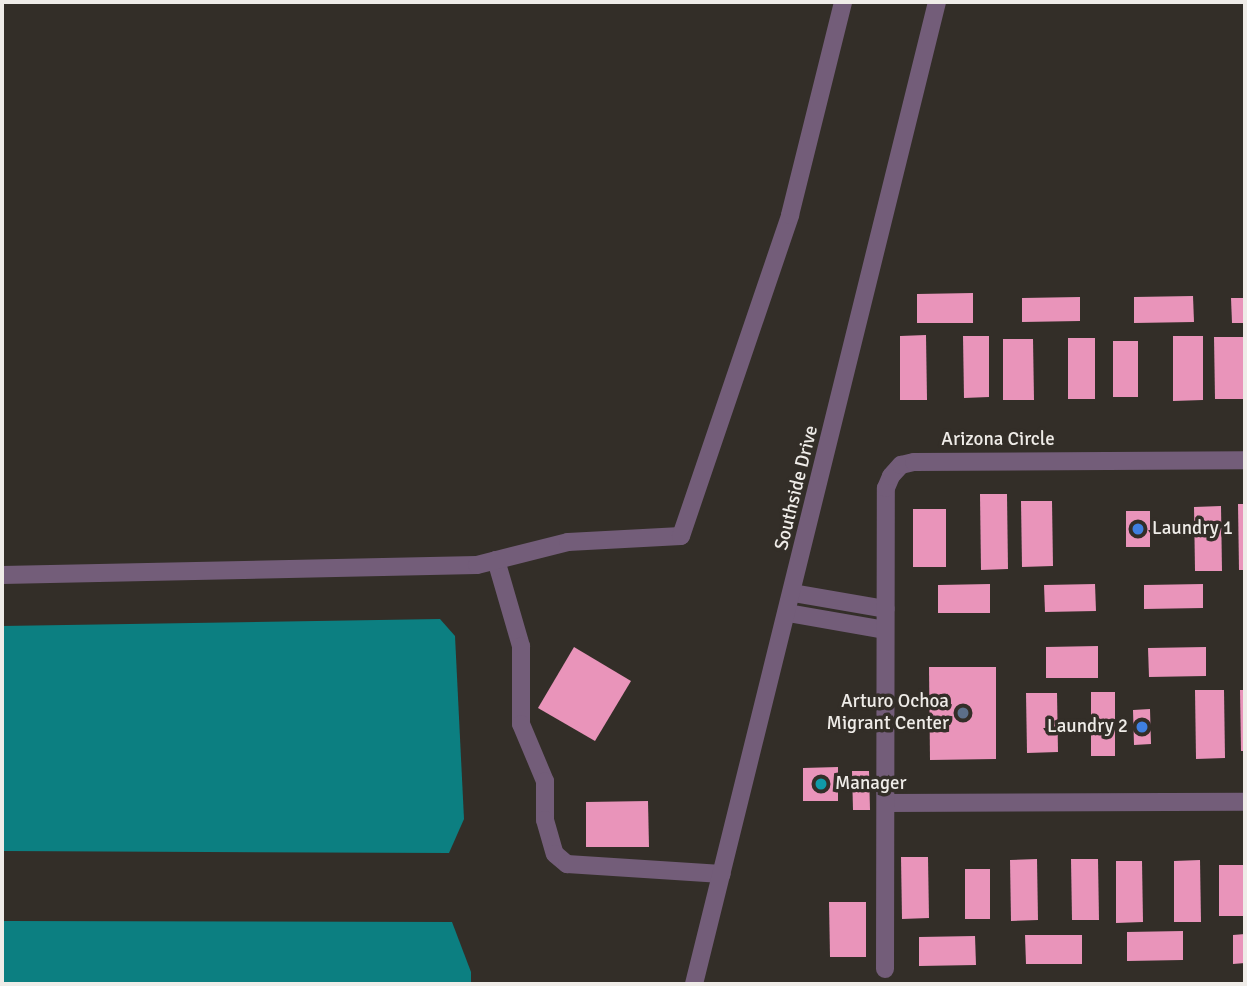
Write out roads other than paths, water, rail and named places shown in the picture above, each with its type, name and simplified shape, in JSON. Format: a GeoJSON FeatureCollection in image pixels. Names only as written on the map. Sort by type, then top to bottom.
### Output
{"type":"FeatureCollection","features":[{"type":"Feature","properties":{"kind":"street"},"geometry":{"type":"LineString","coordinates":[[2,575],[477,565],[568,542],[681,536],[790,215],[843,2]]}},
{"type":"Feature","properties":{"kind":"street","name":"Southside Drive"},"geometry":{"type":"LineString","coordinates":[[694,984],[793,593],[937,2]]}},
{"type":"Feature","properties":{"kind":"street","name":"Arizona Circle"},"geometry":{"type":"LineString","coordinates":[[886,970],[886,488],[901,465],[1245,460]]}},
{"type":"Feature","properties":{"kind":"street"},"geometry":{"type":"LineString","coordinates":[[496,560],[520,646],[521,724],[545,781],[545,820],[555,854],[567,864],[722,874]]}},
{"type":"Feature","properties":{"kind":"street"},"geometry":{"type":"LineString","coordinates":[[793,593],[886,609]]}},
{"type":"Feature","properties":{"kind":"street"},"geometry":{"type":"LineString","coordinates":[[788,613],[885,630]]}},
{"type":"Feature","properties":{"kind":"street"},"geometry":{"type":"LineString","coordinates":[[886,803],[1245,803]]}},
{"type":"Feature","properties":{"kind":"water"},"geometry":{"type":"Polygon","coordinates":[[[440,619],[455,636],[464,819],[449,853],[2,851],[2,626],[440,619]]]}},
{"type":"Feature","properties":{"kind":"water"},"geometry":{"type":"Polygon","coordinates":[[[2,921],[452,922],[471,972],[471,984],[2,984],[2,921]]]}},
{"type":"Feature","properties":{"kind":"place","name":"Laundry 1"},"geometry":{"type":"Point","coordinates":[1138,529]}},
{"type":"Feature","properties":{"kind":"place","name":"Arturo Ochoa Migrant Center"},"geometry":{"type":"Point","coordinates":[963,713]}},
{"type":"Feature","properties":{"kind":"place","name":"Laundry 2"},"geometry":{"type":"Point","coordinates":[1142,727]}},
{"type":"Feature","properties":{"kind":"place","name":"Manager"},"geometry":{"type":"Point","coordinates":[821,784]}}]}
